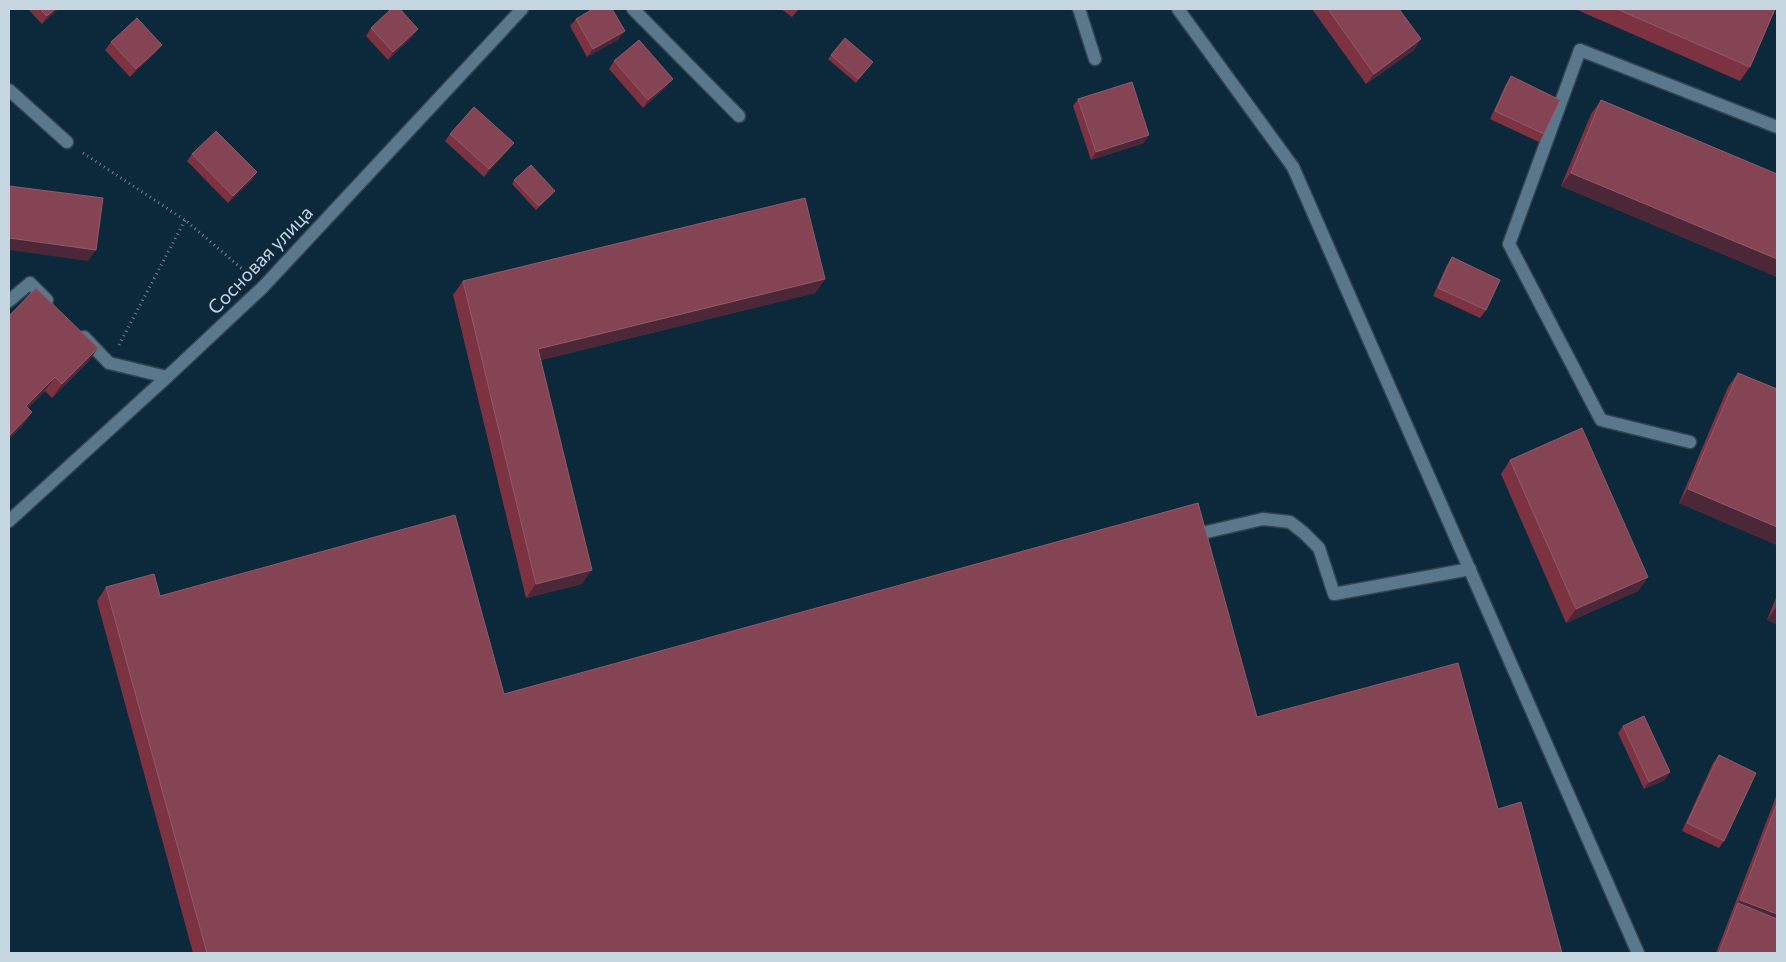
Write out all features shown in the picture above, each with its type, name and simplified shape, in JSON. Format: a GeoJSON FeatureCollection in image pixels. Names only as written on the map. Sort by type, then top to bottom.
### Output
{"type":"FeatureCollection","features":[{"type":"Feature","properties":{"kind":"street","name":"Сосновая улица"},"geometry":{"type":"LineString","coordinates":[[9,521],[167,378],[263,286],[522,9]]}},
{"type":"Feature","properties":{"kind":"street"},"geometry":{"type":"LineString","coordinates":[[633,9],[738,116]]}},
{"type":"Feature","properties":{"kind":"street"},"geometry":{"type":"LineString","coordinates":[[1079,9],[1096,59]]}},
{"type":"Feature","properties":{"kind":"street"},"geometry":{"type":"LineString","coordinates":[[1178,9],[1293,168],[1638,953]]}},
{"type":"Feature","properties":{"kind":"street"},"geometry":{"type":"LineString","coordinates":[[1690,442],[1601,420],[1509,244],[1580,50],[1777,127]]}},
{"type":"Feature","properties":{"kind":"street"},"geometry":{"type":"LineString","coordinates":[[9,90],[67,142]]}},
{"type":"Feature","properties":{"kind":"street"},"geometry":{"type":"LineString","coordinates":[[9,302],[30,282],[57,309]]}},
{"type":"Feature","properties":{"kind":"street"},"geometry":{"type":"LineString","coordinates":[[76,329],[109,363],[167,378]]}},
{"type":"Feature","properties":{"kind":"street"},"geometry":{"type":"LineString","coordinates":[[1202,533],[1263,519],[1290,522],[1319,548],[1334,594],[1470,569]]}},
{"type":"Feature","properties":{"kind":"path"},"geometry":{"type":"LineString","coordinates":[[67,142],[185,220],[263,286]]}},
{"type":"Feature","properties":{"kind":"path"},"geometry":{"type":"LineString","coordinates":[[109,363],[185,220]]}},
{"type":"Feature","properties":{"kind":"building"},"geometry":{"type":"Polygon","coordinates":[[[40,9],[55,9],[47,16],[40,9]]]}},
{"type":"Feature","properties":{"kind":"building"},"geometry":{"type":"Polygon","coordinates":[[[391,9],[400,9],[418,29],[393,52],[371,28],[391,9]]]}},
{"type":"Feature","properties":{"kind":"building"},"geometry":{"type":"Polygon","coordinates":[[[593,9],[612,9],[625,31],[593,49],[576,19],[593,9]]]}},
{"type":"Feature","properties":{"kind":"building"},"geometry":{"type":"Polygon","coordinates":[[[1328,9],[1399,9],[1421,39],[1374,74],[1328,9]]]}},
{"type":"Feature","properties":{"kind":"building"},"geometry":{"type":"Polygon","coordinates":[[[1617,9],[1775,9],[1750,67],[1617,9]]]}},
{"type":"Feature","properties":{"kind":"building"},"geometry":{"type":"Polygon","coordinates":[[[137,18],[162,45],[136,69],[111,42],[137,18]]]}},
{"type":"Feature","properties":{"kind":"building"},"geometry":{"type":"Polygon","coordinates":[[[845,38],[873,62],[858,79],[831,55],[845,38]]]}},
{"type":"Feature","properties":{"kind":"building"},"geometry":{"type":"Polygon","coordinates":[[[639,40],[673,79],[648,100],[614,61],[639,40]]]}},
{"type":"Feature","properties":{"kind":"building"},"geometry":{"type":"Polygon","coordinates":[[[1511,76],[1560,100],[1544,134],[1495,111],[1511,76]]]}},
{"type":"Feature","properties":{"kind":"building"},"geometry":{"type":"Polygon","coordinates":[[[1132,82],[1149,135],[1096,152],[1078,99],[1132,82]]]}},
{"type":"Feature","properties":{"kind":"building"},"geometry":{"type":"Polygon","coordinates":[[[1601,100],[1777,174],[1777,259],[1571,173],[1601,100]]]}},
{"type":"Feature","properties":{"kind":"building"},"geometry":{"type":"Polygon","coordinates":[[[474,107],[514,143],[489,169],[450,134],[474,107]]]}},
{"type":"Feature","properties":{"kind":"building"},"geometry":{"type":"Polygon","coordinates":[[[216,131],[257,172],[233,196],[192,154],[216,131]]]}},
{"type":"Feature","properties":{"kind":"building"},"geometry":{"type":"Polygon","coordinates":[[[531,165],[555,191],[539,206],[514,180],[531,165]]]}},
{"type":"Feature","properties":{"kind":"building"},"geometry":{"type":"Polygon","coordinates":[[[9,186],[103,198],[96,250],[9,238],[9,186]]]}},
{"type":"Feature","properties":{"kind":"building"},"geometry":{"type":"Polygon","coordinates":[[[805,198],[825,279],[538,349],[592,570],[536,584],[463,281],[805,198]]]}},
{"type":"Feature","properties":{"kind":"building"},"geometry":{"type":"Polygon","coordinates":[[[1452,257],[1500,280],[1486,310],[1438,288],[1452,257]]]}},
{"type":"Feature","properties":{"kind":"building"},"geometry":{"type":"Polygon","coordinates":[[[36,288],[98,348],[62,384],[55,377],[26,406],[32,412],[9,436],[9,316],[36,288]]]}},
{"type":"Feature","properties":{"kind":"building"},"geometry":{"type":"Polygon","coordinates":[[[1738,373],[1777,389],[1777,527],[1688,489],[1738,373]]]}},
{"type":"Feature","properties":{"kind":"building"},"geometry":{"type":"Polygon","coordinates":[[[1582,428],[1648,577],[1576,609],[1510,460],[1582,428]]]}},
{"type":"Feature","properties":{"kind":"building"},"geometry":{"type":"Polygon","coordinates":[[[1198,503],[1257,717],[1458,663],[1498,809],[1521,802],[1562,953],[207,953],[106,587],[154,574],[160,596],[455,515],[504,694],[1198,503]]]}},
{"type":"Feature","properties":{"kind":"building"},"geometry":{"type":"Polygon","coordinates":[[[1644,716],[1670,772],[1649,782],[1623,726],[1644,716]]]}},
{"type":"Feature","properties":{"kind":"building"},"geometry":{"type":"Polygon","coordinates":[[[1719,755],[1756,773],[1724,841],[1687,823],[1719,755]]]}},
{"type":"Feature","properties":{"kind":"building"},"geometry":{"type":"Polygon","coordinates":[[[1777,803],[1777,914],[1740,900],[1777,803]]]}},
{"type":"Feature","properties":{"kind":"building"},"geometry":{"type":"Polygon","coordinates":[[[1738,903],[1777,919],[1777,953],[1719,953],[1738,903]]]}}]}
